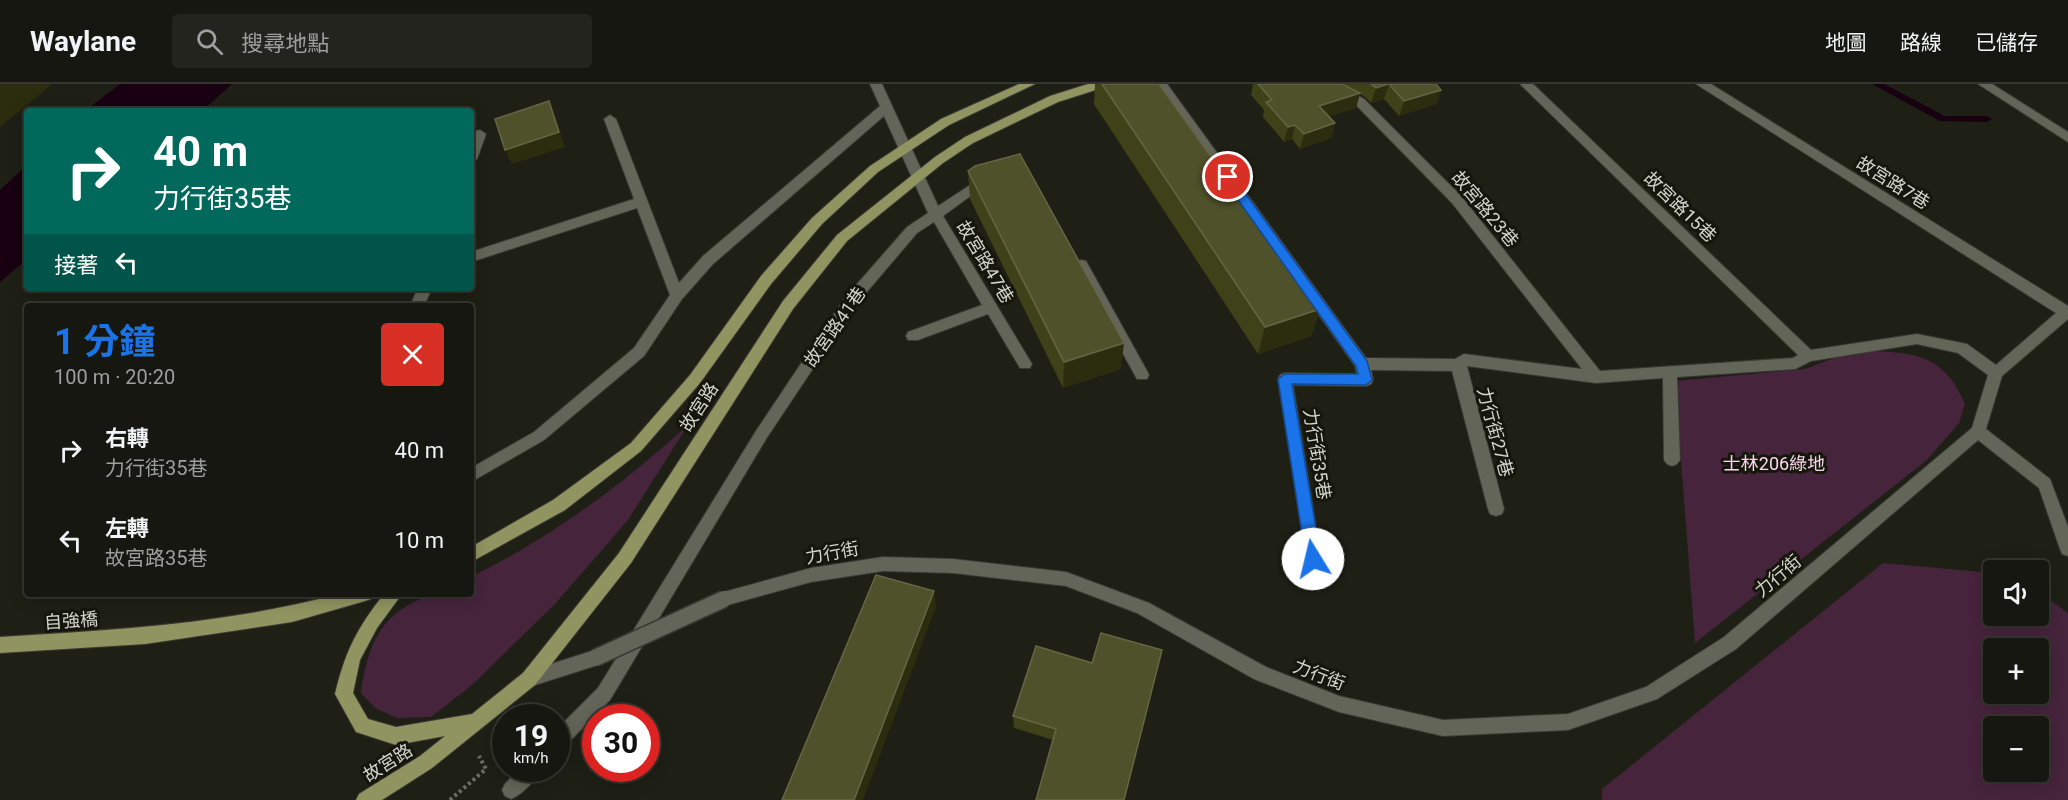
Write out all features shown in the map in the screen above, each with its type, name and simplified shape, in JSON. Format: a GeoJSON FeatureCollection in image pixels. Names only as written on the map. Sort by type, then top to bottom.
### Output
{"type":"FeatureCollection","features":[{"type":"Feature","properties":{"kind":"main road","name":"故宮路"},"geometry":{"type":"LineString","coordinates":[[474,553],[559,505],[636,447],[695,380],[766,280],[817,221],[874,169],[945,122],[1029,84]]}},
{"type":"Feature","properties":{"kind":"main road","name":"故宮路"},"geometry":{"type":"LineString","coordinates":[[366,800],[426,762],[530,679],[625,558],[788,305],[842,238],[917,177],[969,140],[1054,99],[1101,84]]}},
{"type":"Feature","properties":{"kind":"main road","name":"自強橋"},"geometry":{"type":"LineString","coordinates":[[0,645],[145,636],[292,615],[355,597]]}},
{"type":"Feature","properties":{"kind":"main road"},"geometry":{"type":"LineString","coordinates":[[392,597],[371,623],[352,659],[344,694],[362,726],[396,736],[474,722]]}},
{"type":"Feature","properties":{"kind":"street","name":"故宮路47巷"},"geometry":{"type":"LineString","coordinates":[[876,84],[936,215],[1025,364]]}},
{"type":"Feature","properties":{"kind":"street"},"geometry":{"type":"LineString","coordinates":[[1161,84],[1362,364],[1458,365],[1464,360],[1596,377],[1795,363],[1808,356],[1917,339],[1962,348],[1996,373]]}},
{"type":"Feature","properties":{"kind":"street","name":"故宮路23巷"},"geometry":{"type":"LineString","coordinates":[[1329,84],[1333,89],[1360,102],[1457,201],[1596,377]]}},
{"type":"Feature","properties":{"kind":"street","name":"故宮路15巷"},"geometry":{"type":"LineString","coordinates":[[1526,84],[1808,356]]}},
{"type":"Feature","properties":{"kind":"street","name":"故宮路7巷"},"geometry":{"type":"LineString","coordinates":[[1702,84],[2067,312]]}},
{"type":"Feature","properties":{"kind":"street"},"geometry":{"type":"LineString","coordinates":[[1984,84],[2068,138]]}},
{"type":"Feature","properties":{"kind":"street"},"geometry":{"type":"LineString","coordinates":[[474,474],[540,436],[639,352],[677,295],[708,260],[887,107]]}},
{"type":"Feature","properties":{"kind":"street"},"geometry":{"type":"LineString","coordinates":[[610,118],[677,295]]}},
{"type":"Feature","properties":{"kind":"street"},"geometry":{"type":"LineString","coordinates":[[474,151],[480,134]]}},
{"type":"Feature","properties":{"kind":"street","name":"故宮路41巷"},"geometry":{"type":"LineString","coordinates":[[570,729],[604,694],[761,435],[849,303],[912,230],[1001,170]]}},
{"type":"Feature","properties":{"kind":"street"},"geometry":{"type":"LineString","coordinates":[[474,256],[641,202]]}},
{"type":"Feature","properties":{"kind":"street"},"geometry":{"type":"LineString","coordinates":[[1073,252],[1142,375]]}},
{"type":"Feature","properties":{"kind":"street"},"geometry":{"type":"LineString","coordinates":[[913,336],[991,307]]}},
{"type":"Feature","properties":{"kind":"street"},"geometry":{"type":"LineString","coordinates":[[2067,312],[1996,373],[1978,431],[2045,484],[2068,549]]}},
{"type":"Feature","properties":{"kind":"street","name":"力行街35巷"},"geometry":{"type":"LineString","coordinates":[[1313,559],[1285,379],[1366,380],[1362,364]]}},
{"type":"Feature","properties":{"kind":"street","name":"力行街27巷"},"geometry":{"type":"LineString","coordinates":[[1458,365],[1496,509]]}},
{"type":"Feature","properties":{"kind":"street"},"geometry":{"type":"LineString","coordinates":[[1670,371],[1672,460]]}},
{"type":"Feature","properties":{"kind":"street","name":"力行街"},"geometry":{"type":"LineString","coordinates":[[530,679],[595,658],[724,599],[812,575],[883,564],[953,566],[1066,579],[1143,608],[1260,673],[1339,704],[1443,728],[1568,722],[1651,693],[1730,642],[1978,431]]}},
{"type":"Feature","properties":{"kind":"street"},"geometry":{"type":"LineString","coordinates":[[511,790],[519,782]]}},
{"type":"Feature","properties":{"kind":"path"},"geometry":{"type":"LineString","coordinates":[[450,800],[486,769],[478,754]]}},
{"type":"Feature","properties":{"kind":"green space","name":"士林206綠地"},"geometry":{"type":"Polygon","coordinates":[[[1875,351],[1919,357],[1940,368],[1958,389],[1965,404],[1959,423],[1927,460],[1695,643],[1675,381],[1805,369],[1839,356],[1875,351]]]}},
{"type":"Feature","properties":{"kind":"green space"},"geometry":{"type":"Polygon","coordinates":[[[688,425],[628,520],[555,604],[472,685],[431,717],[397,718],[375,708],[361,693],[373,645],[380,631],[401,609],[427,597],[474,597],[474,575],[558,527],[612,489],[688,425]]]}},
{"type":"Feature","properties":{"kind":"green space"},"geometry":{"type":"Polygon","coordinates":[[[1883,563],[1983,572],[1983,626],[2049,626],[2049,599],[2068,613],[2068,800],[1602,800],[1602,789],[1883,563]]]}},
{"type":"Feature","properties":{"kind":"shaded area"},"geometry":{"type":"Polygon","coordinates":[[[120,84],[232,84],[205,108],[89,108],[120,84]]]}},
{"type":"Feature","properties":{"kind":"shaded area"},"geometry":{"type":"Polygon","coordinates":[[[24,168],[24,262],[0,282],[0,190],[24,168]]]}},
{"type":"Feature","properties":{"kind":"building"},"geometry":{"type":"Polygon","coordinates":[[[1102,84],[1159,84],[1320,309],[1265,327],[1102,84]]]}},
{"type":"Feature","properties":{"kind":"building"},"geometry":{"type":"Polygon","coordinates":[[[1258,84],[1342,84],[1360,93],[1319,106],[1335,123],[1304,134],[1295,125],[1288,127],[1266,102],[1272,100],[1258,84]]]}},
{"type":"Feature","properties":{"kind":"building"},"geometry":{"type":"Polygon","coordinates":[[[1371,84],[1388,84],[1376,88],[1371,84]]]}},
{"type":"Feature","properties":{"kind":"building"},"geometry":{"type":"Polygon","coordinates":[[[1389,84],[1436,84],[1441,90],[1404,101],[1389,84]]]}},
{"type":"Feature","properties":{"kind":"building"},"geometry":{"type":"Polygon","coordinates":[[[549,101],[559,132],[505,150],[495,119],[549,101]]]}},
{"type":"Feature","properties":{"kind":"building"},"geometry":{"type":"Polygon","coordinates":[[[1020,154],[1124,343],[1064,362],[968,171],[975,166],[1020,154]]]}},
{"type":"Feature","properties":{"kind":"building"},"geometry":{"type":"Polygon","coordinates":[[[876,575],[934,591],[854,800],[782,800],[876,575]]]}},
{"type":"Feature","properties":{"kind":"building"},"geometry":{"type":"Polygon","coordinates":[[[1101,633],[1162,650],[1124,800],[1036,800],[1056,729],[1013,716],[1036,646],[1092,663],[1101,633]]]}},
{"type":"Feature","properties":{"kind":"waterway"},"geometry":{"type":"LineString","coordinates":[[1877,84],[1943,119],[1987,119]]}},
{"type":"Feature","properties":{"kind":"route"},"geometry":{"type":"LineString","coordinates":[[1228,177],[1362,364],[1366,380],[1285,379],[1313,559]]}}]}
